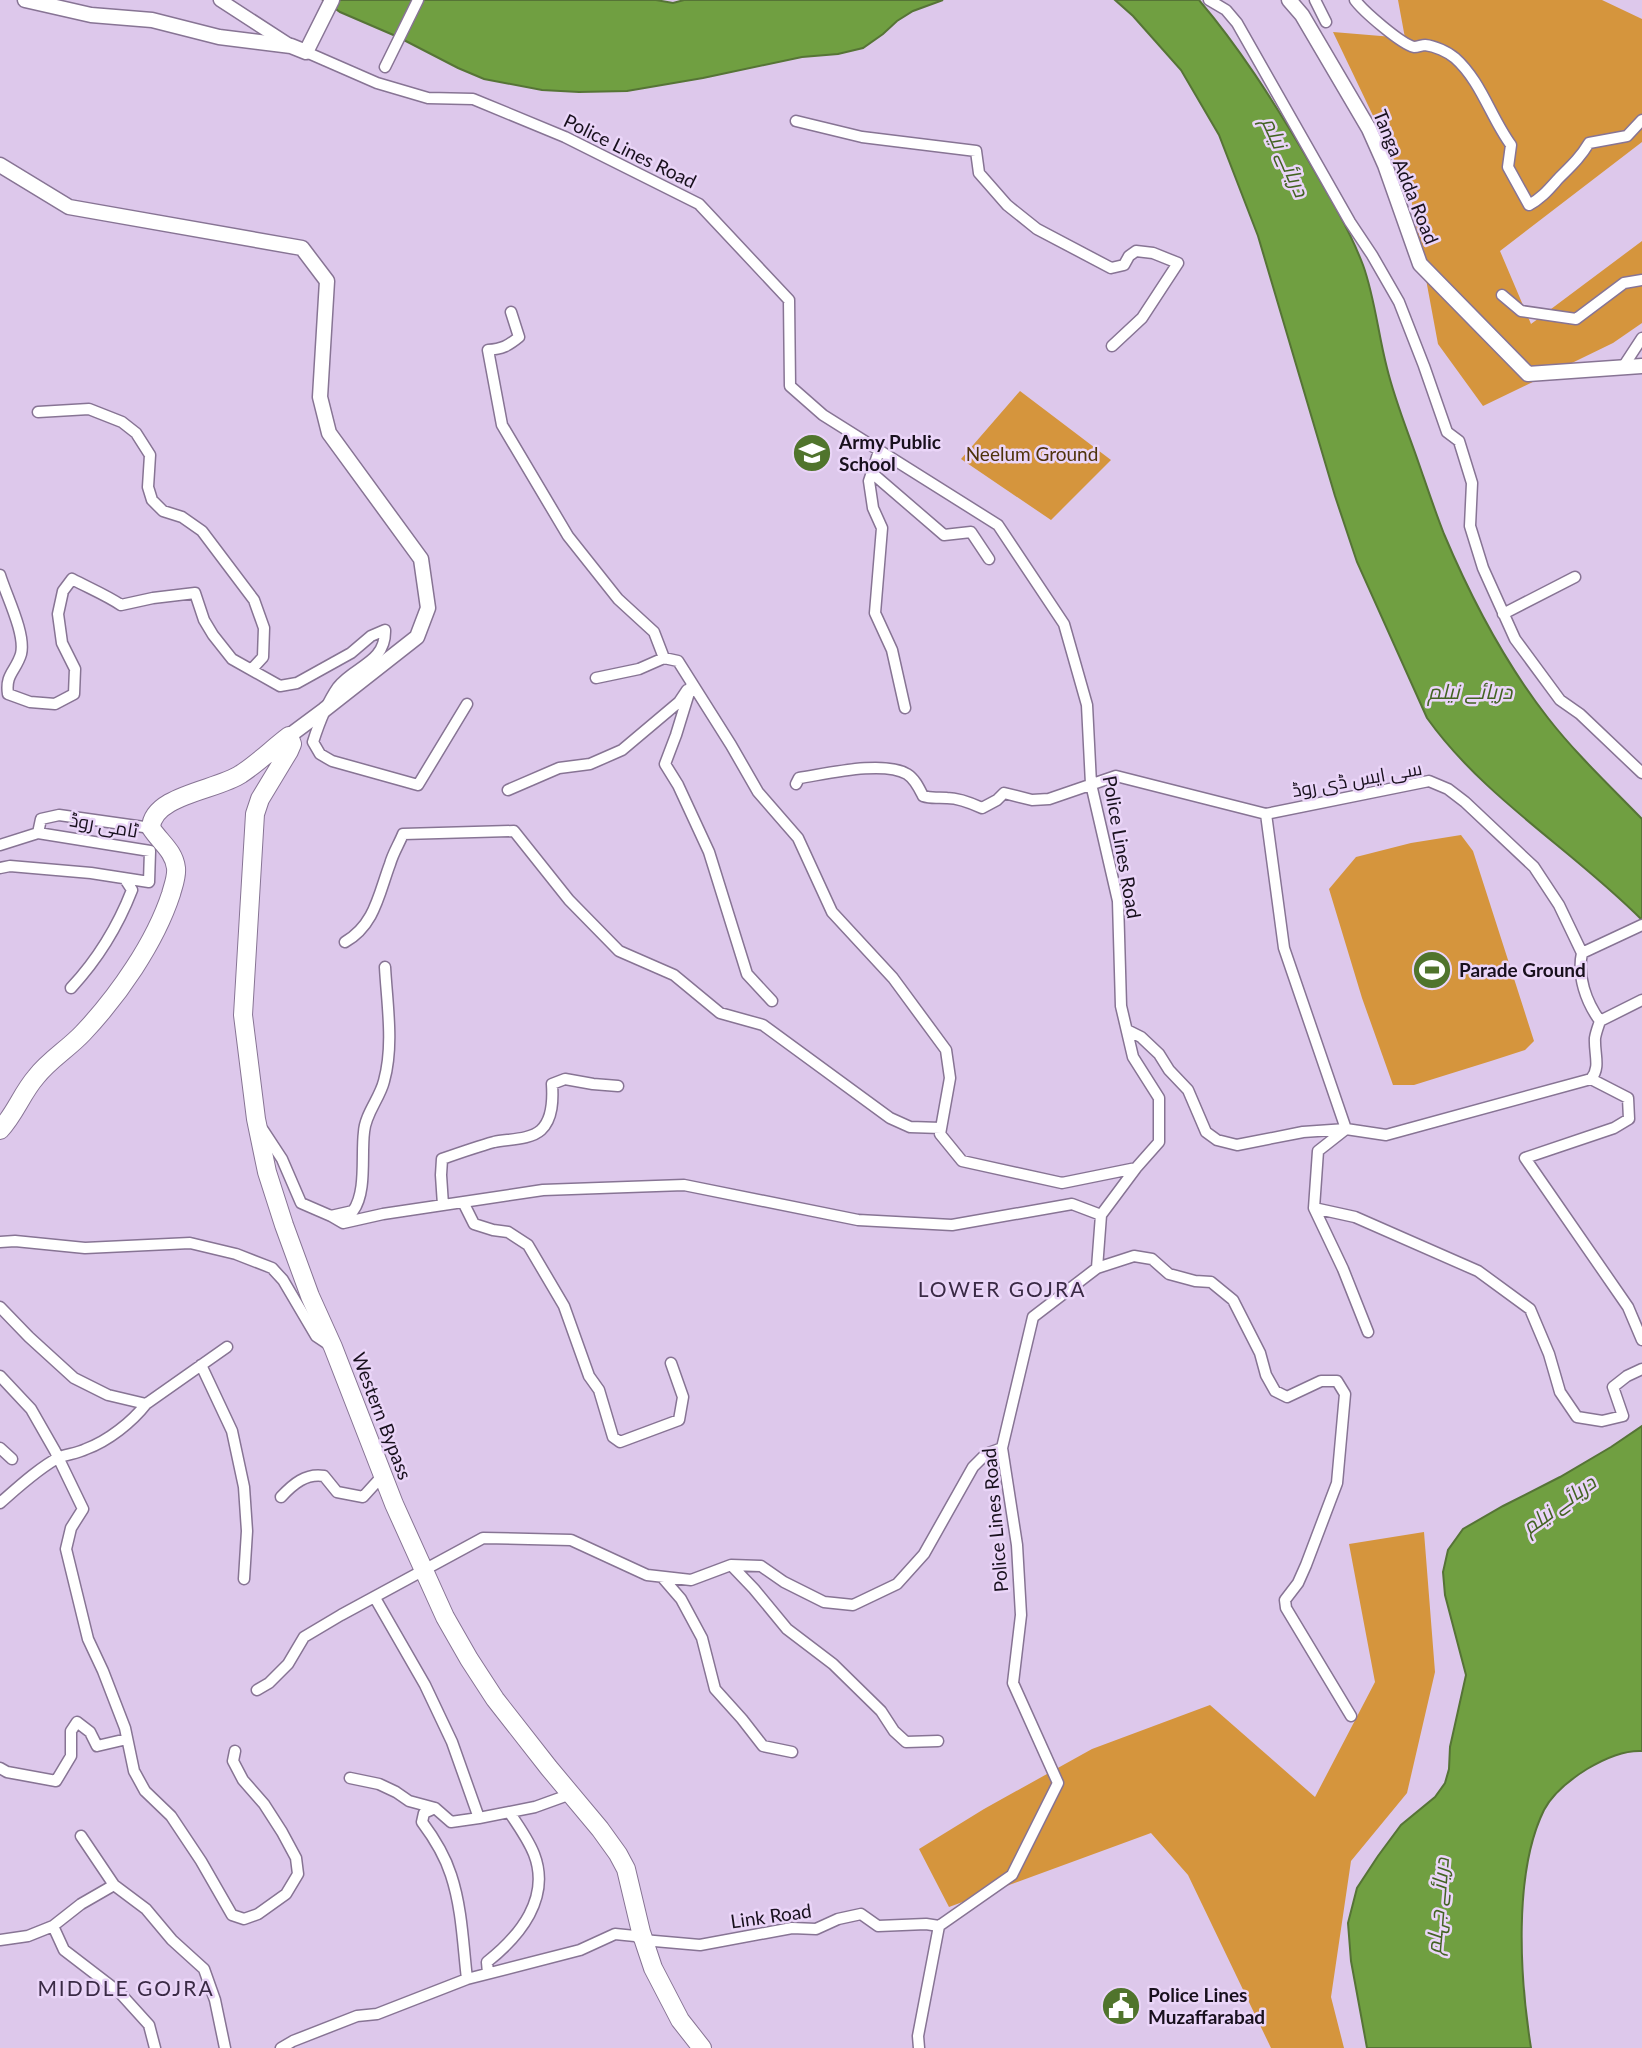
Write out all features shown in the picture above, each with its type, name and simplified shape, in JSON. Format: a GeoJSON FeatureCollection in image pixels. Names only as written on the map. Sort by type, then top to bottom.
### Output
{"type":"FeatureCollection","features":[{"type":"Feature","properties":{"kind":"highway"},"geometry":{"type":"LineString","coordinates":[[0,1130],[35,1077],[96,1017],[152,940],[168,903],[177,870],[168,847],[151,828],[155,814],[175,800],[240,775],[289,736]]}},
{"type":"Feature","properties":{"kind":"highway","name":"Western Bypass"},"geometry":{"type":"LineString","coordinates":[[289,736],[292,744],[260,799],[253,829],[243,1015],[256,1119],[267,1172],[310,1296],[383,1475],[445,1617],[489,1689],[600,1829],[626,1869],[643,1940],[653,1968],[680,2020],[702,2048]]}},
{"type":"Feature","properties":{"kind":"main road"},"geometry":{"type":"LineString","coordinates":[[25,0],[91,15],[152,20],[219,37],[291,46],[309,46],[332,0]]}},
{"type":"Feature","properties":{"kind":"main road","name":"Tanga Adda Road"},"geometry":{"type":"LineString","coordinates":[[1289,0],[1302,15],[1369,129],[1385,165],[1420,264],[1528,374],[1642,366]]}},
{"type":"Feature","properties":{"kind":"main road"},"geometry":{"type":"LineString","coordinates":[[0,165],[69,207],[302,248],[327,281],[320,397],[329,433],[422,559],[428,608],[416,637],[289,736]]}},
{"type":"Feature","properties":{"kind":"street"},"geometry":{"type":"LineString","coordinates":[[220,0],[291,46]]}},
{"type":"Feature","properties":{"kind":"street"},"geometry":{"type":"LineString","coordinates":[[385,67],[418,0]]}},
{"type":"Feature","properties":{"kind":"street"},"geometry":{"type":"LineString","coordinates":[[1209,0],[1226,10],[1237,23],[1350,222],[1399,302],[1447,432],[1459,441],[1472,483],[1470,526],[1483,568],[1516,639],[1560,700],[1580,714],[1642,774]]}},
{"type":"Feature","properties":{"kind":"street"},"geometry":{"type":"LineString","coordinates":[[1315,0],[1326,22]]}},
{"type":"Feature","properties":{"kind":"street"},"geometry":{"type":"LineString","coordinates":[[1355,0],[1369,16],[1414,47],[1426,45],[1455,58],[1474,82],[1511,145],[1508,167],[1530,205],[1541,199],[1580,158],[1589,143],[1627,136],[1642,120]]}},
{"type":"Feature","properties":{"kind":"street","name":"Police Lines Road"},"geometry":{"type":"LineString","coordinates":[[309,46],[377,83],[428,98],[473,99],[565,136],[699,204],[789,300],[790,386],[823,415],[998,525],[1064,624],[1087,705],[1091,784],[1118,901],[1121,1006],[1133,1057],[1159,1098],[1159,1142],[1101,1215]]}},
{"type":"Feature","properties":{"kind":"street"},"geometry":{"type":"LineString","coordinates":[[796,121],[862,137],[976,151],[979,173],[1007,205],[1037,229],[1111,268],[1124,265],[1136,251],[1153,253],[1178,263],[1142,318],[1112,346]]}},
{"type":"Feature","properties":{"kind":"street"},"geometry":{"type":"LineString","coordinates":[[1502,295],[1521,311],[1576,319],[1624,283],[1642,280]]}},
{"type":"Feature","properties":{"kind":"street"},"geometry":{"type":"LineString","coordinates":[[511,312],[519,337],[508,346],[488,350],[502,425],[568,536],[618,599],[654,632],[664,658]]}},
{"type":"Feature","properties":{"kind":"street"},"geometry":{"type":"LineString","coordinates":[[1623,367],[1642,338]]}},
{"type":"Feature","properties":{"kind":"street"},"geometry":{"type":"LineString","coordinates":[[38,412],[89,409],[122,422],[136,433],[150,455],[148,487],[152,500],[163,511],[182,517],[202,531],[254,600],[264,628],[263,657],[252,669]]}},
{"type":"Feature","properties":{"kind":"street"},"geometry":{"type":"LineString","coordinates":[[879,451],[869,481],[873,508],[882,528],[875,613],[892,650],[905,708]]}},
{"type":"Feature","properties":{"kind":"street"},"geometry":{"type":"LineString","coordinates":[[872,473],[944,535],[971,532],[989,559]]}},
{"type":"Feature","properties":{"kind":"street"},"geometry":{"type":"LineString","coordinates":[[0,575],[18,625],[22,652],[6,682],[8,694],[30,702],[55,704],[74,694],[75,669],[62,643],[58,614],[63,591],[72,579],[121,606],[153,598],[195,593],[204,620],[232,659],[280,685],[297,683],[351,653],[371,636],[385,630],[385,643],[374,657],[340,685],[324,710],[313,742],[320,754],[332,761],[418,785],[467,704]]}},
{"type":"Feature","properties":{"kind":"street"},"geometry":{"type":"LineString","coordinates":[[1503,614],[1575,577]]}},
{"type":"Feature","properties":{"kind":"street"},"geometry":{"type":"LineString","coordinates":[[596,678],[639,669],[664,658],[678,660],[758,792],[799,838],[832,912],[893,978],[946,1050],[950,1078],[940,1134],[962,1161],[1062,1183],[1136,1168]]}},
{"type":"Feature","properties":{"kind":"street"},"geometry":{"type":"LineString","coordinates":[[508,790],[559,768],[590,764],[622,750],[679,702],[692,683]]}},
{"type":"Feature","properties":{"kind":"street"},"geometry":{"type":"LineString","coordinates":[[692,683],[665,764],[678,785],[709,852],[747,974],[772,1001]]}},
{"type":"Feature","properties":{"kind":"street"},"geometry":{"type":"LineString","coordinates":[[796,784],[799,778],[861,767],[888,769],[906,773],[917,783],[923,796],[968,802],[982,808],[1004,793],[1032,800],[1049,799],[1116,776],[1266,814],[1284,948],[1346,1129]]}},
{"type":"Feature","properties":{"kind":"street","name":"سی ایس ڈی روڈ"},"geometry":{"type":"LineString","coordinates":[[1266,814],[1429,781],[1448,789],[1534,867],[1559,905],[1582,953]]}},
{"type":"Feature","properties":{"kind":"street","name":"ٹامی روڈ"},"geometry":{"type":"LineString","coordinates":[[0,868],[10,866],[91,873],[149,882],[150,851],[38,833],[41,819],[58,816],[151,828]]}},
{"type":"Feature","properties":{"kind":"street"},"geometry":{"type":"LineString","coordinates":[[345,942],[357,935],[378,902],[390,862],[403,834],[514,831],[569,900],[619,951],[674,975],[720,1013],[764,1024],[890,1118],[910,1127],[941,1128]]}},
{"type":"Feature","properties":{"kind":"street"},"geometry":{"type":"LineString","coordinates":[[0,845],[38,833]]}},
{"type":"Feature","properties":{"kind":"street"},"geometry":{"type":"LineString","coordinates":[[71,988],[86,973],[122,916],[132,890],[125,879]]}},
{"type":"Feature","properties":{"kind":"street"},"geometry":{"type":"LineString","coordinates":[[1600,1021],[1585,994],[1582,953],[1642,925]]}},
{"type":"Feature","properties":{"kind":"street"},"geometry":{"type":"LineString","coordinates":[[331,1216],[353,1212],[361,1200],[364,1128],[384,1084],[388,1063],[389,1023],[385,967]]}},
{"type":"Feature","properties":{"kind":"street"},"geometry":{"type":"LineString","coordinates":[[1127,1030],[1141,1037],[1159,1054],[1169,1070],[1188,1090],[1206,1132],[1217,1140],[1237,1145],[1303,1132],[1346,1129],[1386,1135],[1591,1079],[1596,1073],[1595,1035],[1600,1021],[1642,1000]]}},
{"type":"Feature","properties":{"kind":"street"},"geometry":{"type":"LineString","coordinates":[[443,1205],[442,1159],[540,1131],[549,1118],[553,1099],[552,1084],[565,1079],[618,1086]]}},
{"type":"Feature","properties":{"kind":"street"},"geometry":{"type":"LineString","coordinates":[[1591,1079],[1628,1098],[1629,1119],[1614,1128],[1525,1158],[1628,1307],[1642,1339]]}},
{"type":"Feature","properties":{"kind":"street"},"geometry":{"type":"LineString","coordinates":[[256,1119],[282,1159],[301,1203],[343,1223],[383,1214],[542,1190],[684,1185],[858,1220],[952,1225],[1072,1204],[1101,1215],[1097,1268]]}},
{"type":"Feature","properties":{"kind":"street"},"geometry":{"type":"LineString","coordinates":[[1346,1129],[1318,1151],[1314,1208],[1343,1269],[1368,1332]]}},
{"type":"Feature","properties":{"kind":"street"},"geometry":{"type":"LineString","coordinates":[[463,1202],[474,1224],[508,1232],[528,1245],[564,1306],[589,1376],[599,1390],[613,1437],[620,1442],[679,1420],[683,1397],[671,1363]]}},
{"type":"Feature","properties":{"kind":"street"},"geometry":{"type":"LineString","coordinates":[[1314,1208],[1355,1217],[1478,1271],[1530,1309],[1549,1354],[1560,1392],[1577,1418],[1602,1421],[1623,1416],[1612,1387],[1626,1376],[1642,1369]]}},
{"type":"Feature","properties":{"kind":"street"},"geometry":{"type":"LineString","coordinates":[[0,1242],[85,1248],[190,1243],[236,1254],[272,1268],[283,1280],[316,1336],[333,1347]]}},
{"type":"Feature","properties":{"kind":"street","name":"Police Lines Road"},"geometry":{"type":"LineString","coordinates":[[939,1926],[1012,1875],[1058,1783],[1013,1683],[1021,1615],[1017,1545],[1002,1448],[1033,1317],[1097,1268],[1133,1256],[1152,1259],[1169,1274],[1211,1282],[1233,1300],[1260,1353],[1266,1375],[1275,1391],[1287,1397],[1321,1381],[1337,1381],[1345,1394],[1337,1483],[1298,1583],[1285,1600],[1286,1608],[1351,1716]]}},
{"type":"Feature","properties":{"kind":"street"},"geometry":{"type":"LineString","coordinates":[[0,1307],[74,1378],[108,1395],[146,1404]]}},
{"type":"Feature","properties":{"kind":"street"},"geometry":{"type":"LineString","coordinates":[[0,1503],[20,1485],[59,1458],[88,1449],[110,1435],[137,1416],[146,1404],[227,1347]]}},
{"type":"Feature","properties":{"kind":"street"},"geometry":{"type":"LineString","coordinates":[[201,1365],[232,1431],[244,1488],[247,1531],[244,1579]]}},
{"type":"Feature","properties":{"kind":"street"},"geometry":{"type":"LineString","coordinates":[[0,1376],[30,1409],[59,1458],[83,1509],[71,1528],[66,1549],[88,1639],[125,1728],[134,1771],[145,1791],[171,1816],[232,1915],[244,1919],[257,1914],[286,1894],[298,1874],[296,1858],[282,1832],[264,1804],[243,1780],[233,1761],[235,1751]]}},
{"type":"Feature","properties":{"kind":"street"},"geometry":{"type":"LineString","coordinates":[[0,1448],[12,1459]]}},
{"type":"Feature","properties":{"kind":"street"},"geometry":{"type":"LineString","coordinates":[[257,1690],[269,1683],[288,1664],[304,1637],[483,1538],[571,1540],[647,1575],[691,1580],[731,1565],[761,1566],[784,1582],[824,1602],[853,1605],[897,1584],[924,1554],[972,1467],[986,1454],[1002,1448]]}},
{"type":"Feature","properties":{"kind":"street"},"geometry":{"type":"LineString","coordinates":[[281,1497],[292,1484],[313,1474],[324,1476],[337,1492],[363,1497],[383,1475]]}},
{"type":"Feature","properties":{"kind":"street"},"geometry":{"type":"LineString","coordinates":[[731,1565],[788,1629],[834,1664],[906,1742],[938,1741]]}},
{"type":"Feature","properties":{"kind":"street"},"geometry":{"type":"LineString","coordinates":[[662,1577],[681,1599],[702,1638],[715,1689],[763,1746],[792,1752]]}},
{"type":"Feature","properties":{"kind":"street"},"geometry":{"type":"LineString","coordinates":[[375,1598],[425,1685],[452,1742],[479,1818]]}},
{"type":"Feature","properties":{"kind":"street"},"geometry":{"type":"LineString","coordinates":[[0,1768],[7,1772],[56,1781],[71,1756],[71,1731],[77,1722],[90,1732],[97,1746],[127,1739]]}},
{"type":"Feature","properties":{"kind":"street"},"geometry":{"type":"LineString","coordinates":[[350,1778],[379,1784],[409,1801],[435,1808],[450,1822],[535,1807],[570,1794]]}},
{"type":"Feature","properties":{"kind":"street"},"geometry":{"type":"LineString","coordinates":[[435,1808],[424,1813],[422,1822],[434,1839],[451,1874],[467,1979]]}},
{"type":"Feature","properties":{"kind":"street"},"geometry":{"type":"LineString","coordinates":[[488,1973],[487,1962],[501,1951],[530,1916],[540,1881],[534,1855],[509,1812]]}},
{"type":"Feature","properties":{"kind":"street"},"geometry":{"type":"LineString","coordinates":[[81,1836],[114,1885],[146,1909],[172,1940],[204,1969],[215,2000],[225,2048]]}},
{"type":"Feature","properties":{"kind":"street"},"geometry":{"type":"LineString","coordinates":[[0,1940],[28,1936],[53,1926],[114,1885]]}},
{"type":"Feature","properties":{"kind":"street","name":"Link Road"},"geometry":{"type":"LineString","coordinates":[[643,1940],[700,1945],[765,1931],[816,1929],[838,1919],[862,1914],[878,1926],[939,1926]]}},
{"type":"Feature","properties":{"kind":"street"},"geometry":{"type":"LineString","coordinates":[[53,1926],[64,1950],[120,1993],[149,2025],[155,2048]]}},
{"type":"Feature","properties":{"kind":"street"},"geometry":{"type":"LineString","coordinates":[[919,2048],[918,2036],[939,1926]]}},
{"type":"Feature","properties":{"kind":"street"},"geometry":{"type":"LineString","coordinates":[[281,2048],[357,2016],[377,2014],[467,1979],[580,1950],[615,1934],[635,1936],[643,1940]]}},
{"type":"Feature","properties":{"kind":"green space"},"geometry":{"type":"Polygon","coordinates":[[[1398,0],[1602,0],[1642,19],[1642,142],[1500,251],[1531,324],[1642,241],[1642,323],[1613,343],[1483,406],[1438,344],[1410,193],[1333,32],[1405,38],[1398,0]]]}},
{"type":"Feature","properties":{"kind":"green space","name":"Neelum Ground"},"geometry":{"type":"Polygon","coordinates":[[[1020,391],[1111,460],[1051,520],[961,459],[1020,391]]]}},
{"type":"Feature","properties":{"kind":"green space","name":"Parade Ground"},"geometry":{"type":"Polygon","coordinates":[[[1461,835],[1473,851],[1534,1041],[1525,1050],[1491,1061],[1414,1085],[1393,1085],[1362,998],[1329,889],[1356,857],[1411,843],[1461,835]]]}},
{"type":"Feature","properties":{"kind":"green space"},"geometry":{"type":"Polygon","coordinates":[[[1424,1532],[1435,1672],[1407,1793],[1351,1861],[1331,1997],[1344,2048],[1271,2048],[1188,1875],[1151,1833],[949,1907],[919,1849],[984,1809],[1092,1749],[1210,1705],[1315,1797],[1375,1682],[1349,1544],[1424,1532]]]}},
{"type":"Feature","properties":{"kind":"water"},"geometry":{"type":"Polygon","coordinates":[[[323,0],[656,0],[673,3],[684,0],[943,0],[913,11],[863,48],[627,91],[579,92],[542,90],[484,79],[340,12],[323,0]]]}},
{"type":"Feature","properties":{"kind":"water","name":"دریائے نیلم"},"geometry":{"type":"Polygon","coordinates":[[[1115,0],[1199,0],[1254,74],[1328,194],[1363,265],[1398,404],[1444,534],[1477,606],[1517,675],[1548,718],[1642,819],[1642,920],[1502,799],[1450,747],[1427,718],[1357,562],[1258,236],[1219,135],[1181,70],[1133,16],[1115,0]]]}},
{"type":"Feature","properties":{"kind":"water","name":"دریائے جہلم"},"geometry":{"type":"Polygon","coordinates":[[[1642,1426],[1642,1751],[1606,1759],[1569,1782],[1557,1792],[1544,1810],[1534,1835],[1527,1864],[1522,1927],[1524,1991],[1531,2048],[1367,2048],[1351,1961],[1348,1923],[1357,1888],[1401,1825],[1435,1797],[1445,1783],[1449,1769],[1450,1747],[1466,1675],[1445,1595],[1443,1572],[1448,1550],[1463,1529],[1560,1477],[1642,1426]]]}},
{"type":"Feature","properties":{"kind":"place","name":"Army Public School"},"geometry":{"type":"Point","coordinates":[812,453]}},
{"type":"Feature","properties":{"kind":"place","name":"Parade Ground"},"geometry":{"type":"Point","coordinates":[1432,970]}},
{"type":"Feature","properties":{"kind":"place","name":"Police Lines Muzaffarabad"},"geometry":{"type":"Point","coordinates":[1121,2006]}},
{"type":"Feature","properties":{"kind":"district","name":"LOWER GOJRA"},"geometry":{"type":"Point","coordinates":[1002,1290]}},
{"type":"Feature","properties":{"kind":"district","name":"MIDDLE GOJRA"},"geometry":{"type":"Point","coordinates":[126,1989]}}]}
